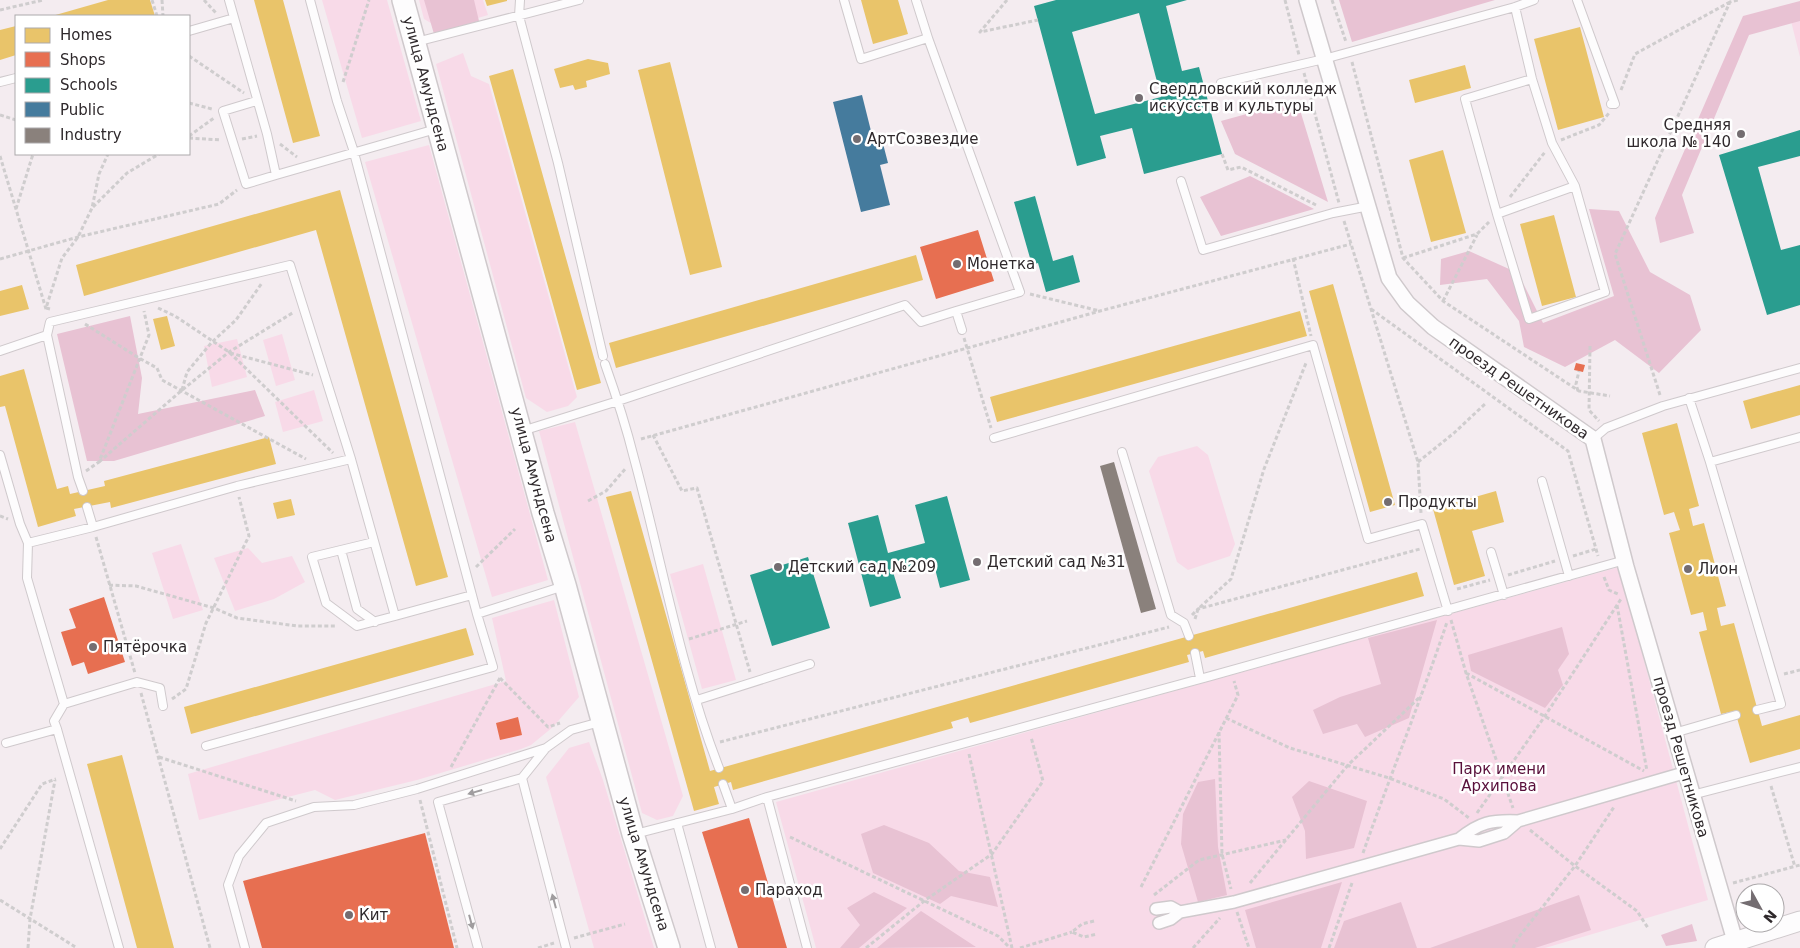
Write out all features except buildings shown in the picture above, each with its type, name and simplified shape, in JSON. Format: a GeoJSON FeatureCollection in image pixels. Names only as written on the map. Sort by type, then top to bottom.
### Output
{"type":"FeatureCollection","features":[{"type":"Feature","properties":{"kind":"main road","name":"улица Амундсена"},"geometry":{"type":"LineString","coordinates":[[403,0],[633,834],[670,948]]}},
{"type":"Feature","properties":{"kind":"street","name":"проезд Решетникова"},"geometry":{"type":"LineString","coordinates":[[1307,0],[1389,278],[1407,303],[1433,326],[1593,439],[1625,560],[1735,942]]}},
{"type":"Feature","properties":{"kind":"street"},"geometry":{"type":"LineString","coordinates":[[1159,923],[1171,919],[1180,912],[1234,902],[1459,839],[1475,827],[1498,820],[1518,821],[1686,772]]}},
{"type":"Feature","properties":{"kind":"street"},"geometry":{"type":"LineString","coordinates":[[1156,910],[1171,907],[1180,912]]}},
{"type":"Feature","properties":{"kind":"street"},"geometry":{"type":"LineString","coordinates":[[1715,948],[1800,921]]}},
{"type":"Feature","properties":{"kind":"lane"},"geometry":{"type":"LineString","coordinates":[[229,0],[256,101],[267,134],[276,175]]}},
{"type":"Feature","properties":{"kind":"lane"},"geometry":{"type":"LineString","coordinates":[[206,746],[493,667],[477,614],[354,153],[337,102],[310,0]]}},
{"type":"Feature","properties":{"kind":"lane"},"geometry":{"type":"LineString","coordinates":[[520,0],[519,16],[558,163],[604,360],[634,458],[679,642],[710,745],[719,768]]}},
{"type":"Feature","properties":{"kind":"lane"},"geometry":{"type":"LineString","coordinates":[[415,42],[579,0]]}},
{"type":"Feature","properties":{"kind":"lane"},"geometry":{"type":"LineString","coordinates":[[844,0],[861,59],[928,38]]}},
{"type":"Feature","properties":{"kind":"lane"},"geometry":{"type":"LineString","coordinates":[[522,431],[618,401],[905,305],[921,322],[1020,292],[916,0]]}},
{"type":"Feature","properties":{"kind":"lane"},"geometry":{"type":"LineString","coordinates":[[1221,83],[1324,59],[1515,7],[1534,0]]}},
{"type":"Feature","properties":{"kind":"lane"},"geometry":{"type":"LineString","coordinates":[[1577,0],[1613,104]]}},
{"type":"Feature","properties":{"kind":"lane"},"geometry":{"type":"LineString","coordinates":[[1515,7],[1532,80],[1552,143],[1575,186],[1606,292],[1529,319],[1465,99],[1532,80]]}},
{"type":"Feature","properties":{"kind":"lane"},"geometry":{"type":"LineString","coordinates":[[190,31],[234,18]]}},
{"type":"Feature","properties":{"kind":"lane"},"geometry":{"type":"LineString","coordinates":[[0,82],[15,78]]}},
{"type":"Feature","properties":{"kind":"lane"},"geometry":{"type":"LineString","coordinates":[[256,101],[223,111],[246,184],[438,129]]}},
{"type":"Feature","properties":{"kind":"lane"},"geometry":{"type":"LineString","coordinates":[[1181,180],[1202,250],[1369,206]]}},
{"type":"Feature","properties":{"kind":"lane"},"geometry":{"type":"LineString","coordinates":[[1497,214],[1575,186]]}},
{"type":"Feature","properties":{"kind":"lane"},"geometry":{"type":"LineString","coordinates":[[83,491],[78,477],[48,335],[50,322],[290,265],[351,459],[395,616]]}},
{"type":"Feature","properties":{"kind":"lane"},"geometry":{"type":"LineString","coordinates":[[956,311],[962,330]]}},
{"type":"Feature","properties":{"kind":"lane"},"geometry":{"type":"LineString","coordinates":[[0,351],[48,335]]}},
{"type":"Feature","properties":{"kind":"lane"},"geometry":{"type":"LineString","coordinates":[[994,438],[1313,345],[1368,538],[1422,524],[1448,611]]}},
{"type":"Feature","properties":{"kind":"lane"},"geometry":{"type":"LineString","coordinates":[[1593,439],[1606,428],[1663,406],[1800,368]]}},
{"type":"Feature","properties":{"kind":"lane"},"geometry":{"type":"LineString","coordinates":[[1689,398],[1710,462],[1781,704],[1757,710]]}},
{"type":"Feature","properties":{"kind":"lane"},"geometry":{"type":"LineString","coordinates":[[1710,462],[1800,437]]}},
{"type":"Feature","properties":{"kind":"lane"},"geometry":{"type":"LineString","coordinates":[[1122,452],[1171,615],[1184,623],[1189,636]]}},
{"type":"Feature","properties":{"kind":"lane"},"geometry":{"type":"LineString","coordinates":[[0,455],[20,524],[28,543],[27,578],[64,704]]}},
{"type":"Feature","properties":{"kind":"lane"},"geometry":{"type":"LineString","coordinates":[[28,543],[93,527],[237,486],[351,459]]}},
{"type":"Feature","properties":{"kind":"lane"},"geometry":{"type":"LineString","coordinates":[[1542,482],[1569,576]]}},
{"type":"Feature","properties":{"kind":"lane"},"geometry":{"type":"LineString","coordinates":[[87,507],[93,527]]}},
{"type":"Feature","properties":{"kind":"lane"},"geometry":{"type":"LineString","coordinates":[[374,542],[312,557],[326,603],[357,626],[472,595]]}},
{"type":"Feature","properties":{"kind":"lane"},"geometry":{"type":"LineString","coordinates":[[341,550],[357,609],[375,622]]}},
{"type":"Feature","properties":{"kind":"lane"},"geometry":{"type":"LineString","coordinates":[[1491,552],[1504,595]]}},
{"type":"Feature","properties":{"kind":"lane"},"geometry":{"type":"LineString","coordinates":[[633,834],[732,809],[766,797],[1028,727],[1625,560]]}},
{"type":"Feature","properties":{"kind":"lane"},"geometry":{"type":"LineString","coordinates":[[477,614],[565,586]]}},
{"type":"Feature","properties":{"kind":"lane"},"geometry":{"type":"LineString","coordinates":[[1195,653],[1200,678]]}},
{"type":"Feature","properties":{"kind":"lane"},"geometry":{"type":"LineString","coordinates":[[697,700],[810,664]]}},
{"type":"Feature","properties":{"kind":"lane"},"geometry":{"type":"LineString","coordinates":[[119,948],[54,721],[64,704],[137,682],[160,688],[162,706]]}},
{"type":"Feature","properties":{"kind":"lane"},"geometry":{"type":"LineString","coordinates":[[1674,733],[1736,715]]}},
{"type":"Feature","properties":{"kind":"lane"},"geometry":{"type":"LineString","coordinates":[[478,948],[438,802],[522,778],[546,748],[570,730],[602,721]]}},
{"type":"Feature","properties":{"kind":"lane"},"geometry":{"type":"LineString","coordinates":[[6,743],[57,728]]}},
{"type":"Feature","properties":{"kind":"lane"},"geometry":{"type":"LineString","coordinates":[[245,948],[228,885],[239,856],[266,822],[314,808],[354,805],[417,790],[546,748]]}},
{"type":"Feature","properties":{"kind":"lane"},"geometry":{"type":"LineString","coordinates":[[1692,795],[1800,767]]}},
{"type":"Feature","properties":{"kind":"lane"},"geometry":{"type":"LineString","coordinates":[[522,778],[565,944]]}},
{"type":"Feature","properties":{"kind":"lane"},"geometry":{"type":"LineString","coordinates":[[723,784],[732,809]]}},
{"type":"Feature","properties":{"kind":"lane"},"geometry":{"type":"LineString","coordinates":[[766,797],[807,948]]}},
{"type":"Feature","properties":{"kind":"lane"},"geometry":{"type":"LineString","coordinates":[[677,823],[711,948]]}},
{"type":"Feature","properties":{"kind":"path"},"geometry":{"type":"LineString","coordinates":[[0,10],[43,0]]}},
{"type":"Feature","properties":{"kind":"path"},"geometry":{"type":"LineString","coordinates":[[152,0],[157,15]]}},
{"type":"Feature","properties":{"kind":"path"},"geometry":{"type":"LineString","coordinates":[[162,0],[162,15]]}},
{"type":"Feature","properties":{"kind":"path"},"geometry":{"type":"LineString","coordinates":[[337,102],[369,0]]}},
{"type":"Feature","properties":{"kind":"path"},"geometry":{"type":"LineString","coordinates":[[1007,0],[980,32],[1038,20]]}},
{"type":"Feature","properties":{"kind":"path"},"geometry":{"type":"LineString","coordinates":[[1284,0],[1302,64],[1337,213],[1346,227],[1418,462],[1422,524]]}},
{"type":"Feature","properties":{"kind":"path"},"geometry":{"type":"LineString","coordinates":[[1332,0],[1349,51],[1403,258],[1443,301],[1579,391],[1610,396]]}},
{"type":"Feature","properties":{"kind":"path"},"geometry":{"type":"LineString","coordinates":[[1443,301],[1477,234],[1497,214],[1552,143],[1599,125],[1613,104],[1635,54],[1730,2],[1738,0]]}},
{"type":"Feature","properties":{"kind":"path"},"geometry":{"type":"LineString","coordinates":[[1663,406],[1615,254],[1730,2]]}},
{"type":"Feature","properties":{"kind":"path"},"geometry":{"type":"LineString","coordinates":[[190,57],[256,101]]}},
{"type":"Feature","properties":{"kind":"path"},"geometry":{"type":"LineString","coordinates":[[190,103],[223,111]]}},
{"type":"Feature","properties":{"kind":"path"},"geometry":{"type":"LineString","coordinates":[[190,136],[223,111]]}},
{"type":"Feature","properties":{"kind":"path"},"geometry":{"type":"LineString","coordinates":[[0,115],[15,120]]}},
{"type":"Feature","properties":{"kind":"path"},"geometry":{"type":"LineString","coordinates":[[190,137],[232,141],[267,134],[304,163]]}},
{"type":"Feature","properties":{"kind":"path"},"geometry":{"type":"LineString","coordinates":[[1222,154],[1228,170],[1241,167],[1337,213],[1346,227]]}},
{"type":"Feature","properties":{"kind":"path"},"geometry":{"type":"LineString","coordinates":[[16,210],[32,155]]}},
{"type":"Feature","properties":{"kind":"path"},"geometry":{"type":"LineString","coordinates":[[46,308],[62,258],[78,237],[92,208],[100,174],[108,155]]}},
{"type":"Feature","properties":{"kind":"path"},"geometry":{"type":"LineString","coordinates":[[92,208],[126,173],[157,155]]}},
{"type":"Feature","properties":{"kind":"path"},"geometry":{"type":"LineString","coordinates":[[0,156],[50,322]]}},
{"type":"Feature","properties":{"kind":"path"},"geometry":{"type":"LineString","coordinates":[[0,259],[78,237],[219,204],[246,184]]}},
{"type":"Feature","properties":{"kind":"path"},"geometry":{"type":"LineString","coordinates":[[1403,258],[1477,234]]}},
{"type":"Feature","properties":{"kind":"path"},"geometry":{"type":"LineString","coordinates":[[753,682],[697,488],[682,491],[653,435],[1293,258],[1351,244]]}},
{"type":"Feature","properties":{"kind":"path"},"geometry":{"type":"LineString","coordinates":[[710,745],[1184,623],[1231,579],[1264,469],[1313,345],[1293,258]]}},
{"type":"Feature","properties":{"kind":"path"},"geometry":{"type":"LineString","coordinates":[[181,391],[187,372],[212,342],[236,320],[272,270]]}},
{"type":"Feature","properties":{"kind":"path"},"geometry":{"type":"LineString","coordinates":[[1020,292],[1100,311]]}},
{"type":"Feature","properties":{"kind":"path"},"geometry":{"type":"LineString","coordinates":[[141,301],[175,316],[229,352],[341,462]]}},
{"type":"Feature","properties":{"kind":"path"},"geometry":{"type":"LineString","coordinates":[[99,462],[149,335],[141,301]]}},
{"type":"Feature","properties":{"kind":"path"},"geometry":{"type":"LineString","coordinates":[[78,477],[99,462],[229,352],[303,306]]}},
{"type":"Feature","properties":{"kind":"path"},"geometry":{"type":"LineString","coordinates":[[46,308],[74,317],[157,368],[162,380],[321,467]]}},
{"type":"Feature","properties":{"kind":"path"},"geometry":{"type":"LineString","coordinates":[[1226,718],[1290,748],[1389,778],[1444,799],[1472,820],[1545,716],[1623,596],[1609,590],[1568,450],[1371,309]]}},
{"type":"Feature","properties":{"kind":"path"},"geometry":{"type":"LineString","coordinates":[[962,330],[994,438]]}},
{"type":"Feature","properties":{"kind":"path"},"geometry":{"type":"LineString","coordinates":[[1589,410],[1590,346]]}},
{"type":"Feature","properties":{"kind":"path"},"geometry":{"type":"LineString","coordinates":[[229,352],[326,379]]}},
{"type":"Feature","properties":{"kind":"path"},"geometry":{"type":"LineString","coordinates":[[1579,371],[1576,384],[1579,391]]}},
{"type":"Feature","properties":{"kind":"path"},"geometry":{"type":"LineString","coordinates":[[1418,462],[1454,433],[1486,403]]}},
{"type":"Feature","properties":{"kind":"path"},"geometry":{"type":"LineString","coordinates":[[162,706],[186,689],[206,623],[248,536],[237,486]]}},
{"type":"Feature","properties":{"kind":"path"},"geometry":{"type":"LineString","coordinates":[[588,501],[606,491]]}},
{"type":"Feature","properties":{"kind":"path"},"geometry":{"type":"LineString","coordinates":[[93,527],[108,585],[159,757],[210,948]]}},
{"type":"Feature","properties":{"kind":"path"},"geometry":{"type":"LineString","coordinates":[[467,576],[515,529]]}},
{"type":"Feature","properties":{"kind":"path"},"geometry":{"type":"LineString","coordinates":[[1198,609],[1428,546]]}},
{"type":"Feature","properties":{"kind":"path"},"geometry":{"type":"LineString","coordinates":[[1457,589],[1596,549]]}},
{"type":"Feature","properties":{"kind":"path"},"geometry":{"type":"LineString","coordinates":[[108,585],[136,586],[214,608],[237,618],[289,625],[357,626]]}},
{"type":"Feature","properties":{"kind":"path"},"geometry":{"type":"LineString","coordinates":[[1466,673],[1648,773],[1617,604]]}},
{"type":"Feature","properties":{"kind":"path"},"geometry":{"type":"LineString","coordinates":[[1189,636],[1198,609]]}},
{"type":"Feature","properties":{"kind":"path"},"geometry":{"type":"LineString","coordinates":[[1329,948],[1389,778],[1423,694],[1450,615],[1466,673],[1518,821],[1575,866],[1637,911],[1648,928]]}},
{"type":"Feature","properties":{"kind":"path"},"geometry":{"type":"LineString","coordinates":[[679,642],[747,621]]}},
{"type":"Feature","properties":{"kind":"path"},"geometry":{"type":"LineString","coordinates":[[493,667],[500,678],[548,727],[568,720]]}},
{"type":"Feature","properties":{"kind":"path"},"geometry":{"type":"LineString","coordinates":[[1140,887],[1238,695],[1232,670]]}},
{"type":"Feature","properties":{"kind":"path"},"geometry":{"type":"LineString","coordinates":[[1773,677],[1800,670]]}},
{"type":"Feature","properties":{"kind":"path"},"geometry":{"type":"LineString","coordinates":[[444,781],[500,678]]}},
{"type":"Feature","properties":{"kind":"path"},"geometry":{"type":"LineString","coordinates":[[1193,948],[1234,902],[1348,765],[1423,694]]}},
{"type":"Feature","properties":{"kind":"path"},"geometry":{"type":"LineString","coordinates":[[866,948],[924,901],[992,854],[1043,782],[1028,727]]}},
{"type":"Feature","properties":{"kind":"path"},"geometry":{"type":"LineString","coordinates":[[1219,731],[1222,854],[1234,902],[1249,948]]}},
{"type":"Feature","properties":{"kind":"path"},"geometry":{"type":"LineString","coordinates":[[966,743],[992,854],[1011,948]]}},
{"type":"Feature","properties":{"kind":"path"},"geometry":{"type":"LineString","coordinates":[[159,757],[314,808]]}},
{"type":"Feature","properties":{"kind":"path"},"geometry":{"type":"LineString","coordinates":[[0,849],[42,784],[70,775]]}},
{"type":"Feature","properties":{"kind":"path"},"geometry":{"type":"LineString","coordinates":[[1768,776],[1795,866]]}},
{"type":"Feature","properties":{"kind":"path"},"geometry":{"type":"LineString","coordinates":[[28,948],[30,919],[55,780]]}},
{"type":"Feature","properties":{"kind":"path"},"geometry":{"type":"LineString","coordinates":[[417,790],[457,948]]}},
{"type":"Feature","properties":{"kind":"path"},"geometry":{"type":"LineString","coordinates":[[1513,948],[1518,938],[1575,866],[1625,790]]}},
{"type":"Feature","properties":{"kind":"path"},"geometry":{"type":"LineString","coordinates":[[776,831],[998,936],[1011,948]]}},
{"type":"Feature","properties":{"kind":"path"},"geometry":{"type":"LineString","coordinates":[[1154,895],[1199,860],[1286,840]]}},
{"type":"Feature","properties":{"kind":"path"},"geometry":{"type":"LineString","coordinates":[[1729,884],[1800,865]]}},
{"type":"Feature","properties":{"kind":"path"},"geometry":{"type":"LineString","coordinates":[[0,900],[78,948]]}},
{"type":"Feature","properties":{"kind":"path"},"geometry":{"type":"LineString","coordinates":[[1022,948],[1072,932],[1082,924],[1094,921]]}},
{"type":"Feature","properties":{"kind":"path"},"geometry":{"type":"LineString","coordinates":[[538,948],[565,944],[625,924]]}},
{"type":"Feature","properties":{"kind":"path"},"geometry":{"type":"LineString","coordinates":[[1072,932],[1084,937],[1097,934]]}},
{"type":"Feature","properties":{"kind":"green space"},"geometry":{"type":"Polygon","coordinates":[[[322,0],[387,0],[421,121],[362,138],[322,0]]]}},
{"type":"Feature","properties":{"kind":"green space"},"geometry":{"type":"Polygon","coordinates":[[[419,0],[483,0],[488,15],[441,29],[424,19],[419,0]]]}},
{"type":"Feature","properties":{"kind":"green space"},"geometry":{"type":"Polygon","coordinates":[[[1800,6],[1800,57],[1788,9],[1800,6]]]}},
{"type":"Feature","properties":{"kind":"green space"},"geometry":{"type":"Polygon","coordinates":[[[463,53],[471,76],[489,84],[577,397],[568,406],[547,412],[526,398],[436,64],[463,53]]]}},
{"type":"Feature","properties":{"kind":"green space"},"geometry":{"type":"Polygon","coordinates":[[[429,145],[548,580],[492,597],[365,162],[429,145]]]}},
{"type":"Feature","properties":{"kind":"green space"},"geometry":{"type":"Polygon","coordinates":[[[282,334],[295,380],[276,386],[263,340],[282,334]]]}},
{"type":"Feature","properties":{"kind":"green space"},"geometry":{"type":"Polygon","coordinates":[[[237,339],[247,377],[212,387],[204,346],[237,339]]]}},
{"type":"Feature","properties":{"kind":"green space"},"geometry":{"type":"Polygon","coordinates":[[[314,390],[323,421],[283,432],[275,402],[314,390]]]}},
{"type":"Feature","properties":{"kind":"green space"},"geometry":{"type":"Polygon","coordinates":[[[575,422],[683,796],[673,816],[657,820],[642,813],[539,431],[575,422]]]}},
{"type":"Feature","properties":{"kind":"green space"},"geometry":{"type":"Polygon","coordinates":[[[1197,446],[1208,455],[1235,544],[1230,556],[1188,570],[1177,562],[1149,471],[1158,457],[1197,446]]]}},
{"type":"Feature","properties":{"kind":"green space"},"geometry":{"type":"Polygon","coordinates":[[[181,544],[203,610],[173,619],[152,553],[181,544]]]}},
{"type":"Feature","properties":{"kind":"green space"},"geometry":{"type":"Polygon","coordinates":[[[248,548],[262,563],[292,556],[305,582],[274,599],[235,611],[214,558],[248,548]]]}},
{"type":"Feature","properties":{"kind":"green space"},"geometry":{"type":"Polygon","coordinates":[[[703,564],[736,680],[702,689],[670,574],[703,564]]]}},
{"type":"Feature","properties":{"kind":"green space","name":"Парк имени Архипова"},"geometry":{"type":"Polygon","coordinates":[[[1619,567],[1708,900],[1545,948],[816,948],[776,802],[1619,567]]]}},
{"type":"Feature","properties":{"kind":"green space"},"geometry":{"type":"Polygon","coordinates":[[[554,600],[579,697],[553,727],[531,745],[417,780],[335,800],[315,790],[199,820],[188,774],[506,681],[492,618],[554,600]]]}},
{"type":"Feature","properties":{"kind":"green space"},"geometry":{"type":"Polygon","coordinates":[[[589,742],[603,780],[654,948],[594,948],[546,777],[569,748],[589,742]]]}},
{"type":"Feature","properties":{"kind":"shaded area"},"geometry":{"type":"Polygon","coordinates":[[[424,0],[474,0],[479,21],[434,34],[424,0]]]}},
{"type":"Feature","properties":{"kind":"shaded area"},"geometry":{"type":"Polygon","coordinates":[[[1339,0],[1495,0],[1352,42],[1339,0]]]}},
{"type":"Feature","properties":{"kind":"shaded area"},"geometry":{"type":"Polygon","coordinates":[[[1800,1],[1800,21],[1749,35],[1682,195],[1694,233],[1660,243],[1655,218],[1743,16],[1800,1]]]}},
{"type":"Feature","properties":{"kind":"shaded area"},"geometry":{"type":"Polygon","coordinates":[[[1297,100],[1328,202],[1235,154],[1221,121],[1297,100]]]}},
{"type":"Feature","properties":{"kind":"shaded area"},"geometry":{"type":"Polygon","coordinates":[[[1250,176],[1314,209],[1221,236],[1200,197],[1250,176]]]}},
{"type":"Feature","properties":{"kind":"shaded area"},"geometry":{"type":"Polygon","coordinates":[[[1589,209],[1619,211],[1650,272],[1690,295],[1701,330],[1659,373],[1615,340],[1565,367],[1524,347],[1519,321],[1487,279],[1440,285],[1441,259],[1469,251],[1518,273],[1543,323],[1614,296],[1589,209]]]}},
{"type":"Feature","properties":{"kind":"shaded area"},"geometry":{"type":"Polygon","coordinates":[[[130,316],[142,378],[138,414],[255,390],[265,416],[114,461],[87,461],[57,334],[130,316]]]}},
{"type":"Feature","properties":{"kind":"shaded area"},"geometry":{"type":"Polygon","coordinates":[[[1437,620],[1409,718],[1365,737],[1357,724],[1323,734],[1313,710],[1340,697],[1381,684],[1368,638],[1437,620]]]}},
{"type":"Feature","properties":{"kind":"shaded area"},"geometry":{"type":"Polygon","coordinates":[[[1562,627],[1569,654],[1558,670],[1563,685],[1545,708],[1471,671],[1468,655],[1562,627]]]}},
{"type":"Feature","properties":{"kind":"shaded area"},"geometry":{"type":"Polygon","coordinates":[[[1215,779],[1218,847],[1227,895],[1198,902],[1181,844],[1183,814],[1198,782],[1215,779]]]}},
{"type":"Feature","properties":{"kind":"shaded area"},"geometry":{"type":"Polygon","coordinates":[[[1309,781],[1367,801],[1354,848],[1306,859],[1305,831],[1292,797],[1309,781]]]}},
{"type":"Feature","properties":{"kind":"shaded area"},"geometry":{"type":"Polygon","coordinates":[[[884,825],[929,843],[959,871],[990,877],[998,907],[951,896],[940,904],[873,873],[861,834],[884,825]]]}},
{"type":"Feature","properties":{"kind":"shaded area"},"geometry":{"type":"Polygon","coordinates":[[[1342,882],[1321,948],[1256,948],[1245,910],[1342,882]]]}},
{"type":"Feature","properties":{"kind":"shaded area"},"geometry":{"type":"Polygon","coordinates":[[[874,892],[907,908],[859,948],[840,948],[860,925],[847,908],[874,892]]]}},
{"type":"Feature","properties":{"kind":"shaded area"},"geometry":{"type":"Polygon","coordinates":[[[1579,895],[1591,930],[1535,948],[1430,948],[1579,895]]]}},
{"type":"Feature","properties":{"kind":"shaded area"},"geometry":{"type":"Polygon","coordinates":[[[1401,902],[1417,948],[1334,948],[1344,921],[1401,902]]]}},
{"type":"Feature","properties":{"kind":"shaded area"},"geometry":{"type":"Polygon","coordinates":[[[921,911],[976,947],[877,948],[921,911]]]}},
{"type":"Feature","properties":{"kind":"shaded area"},"geometry":{"type":"Polygon","coordinates":[[[1692,924],[1697,941],[1666,946],[1661,935],[1692,924]]]}},
{"type":"Feature","properties":{"kind":"place","name":"Свердловский колледж искусств и культуры"},"geometry":{"type":"Point","coordinates":[1139,98]}},
{"type":"Feature","properties":{"kind":"place","name":"Средняя школа № 140"},"geometry":{"type":"Point","coordinates":[1741,134]}},
{"type":"Feature","properties":{"kind":"place","name":"АртСозвездие"},"geometry":{"type":"Point","coordinates":[857,139]}},
{"type":"Feature","properties":{"kind":"place","name":"Монетка"},"geometry":{"type":"Point","coordinates":[957,264]}},
{"type":"Feature","properties":{"kind":"place","name":"Продукты"},"geometry":{"type":"Point","coordinates":[1388,502]}},
{"type":"Feature","properties":{"kind":"place","name":"Детский сад №31"},"geometry":{"type":"Point","coordinates":[977,562]}},
{"type":"Feature","properties":{"kind":"place","name":"Детский сад №209"},"geometry":{"type":"Point","coordinates":[778,567]}},
{"type":"Feature","properties":{"kind":"place","name":"Лион"},"geometry":{"type":"Point","coordinates":[1688,569]}},
{"type":"Feature","properties":{"kind":"place","name":"Пятёрочка"},"geometry":{"type":"Point","coordinates":[93,647]}},
{"type":"Feature","properties":{"kind":"place","name":"Параход"},"geometry":{"type":"Point","coordinates":[745,890]}},
{"type":"Feature","properties":{"kind":"place","name":"Кит"},"geometry":{"type":"Point","coordinates":[349,915]}}]}
